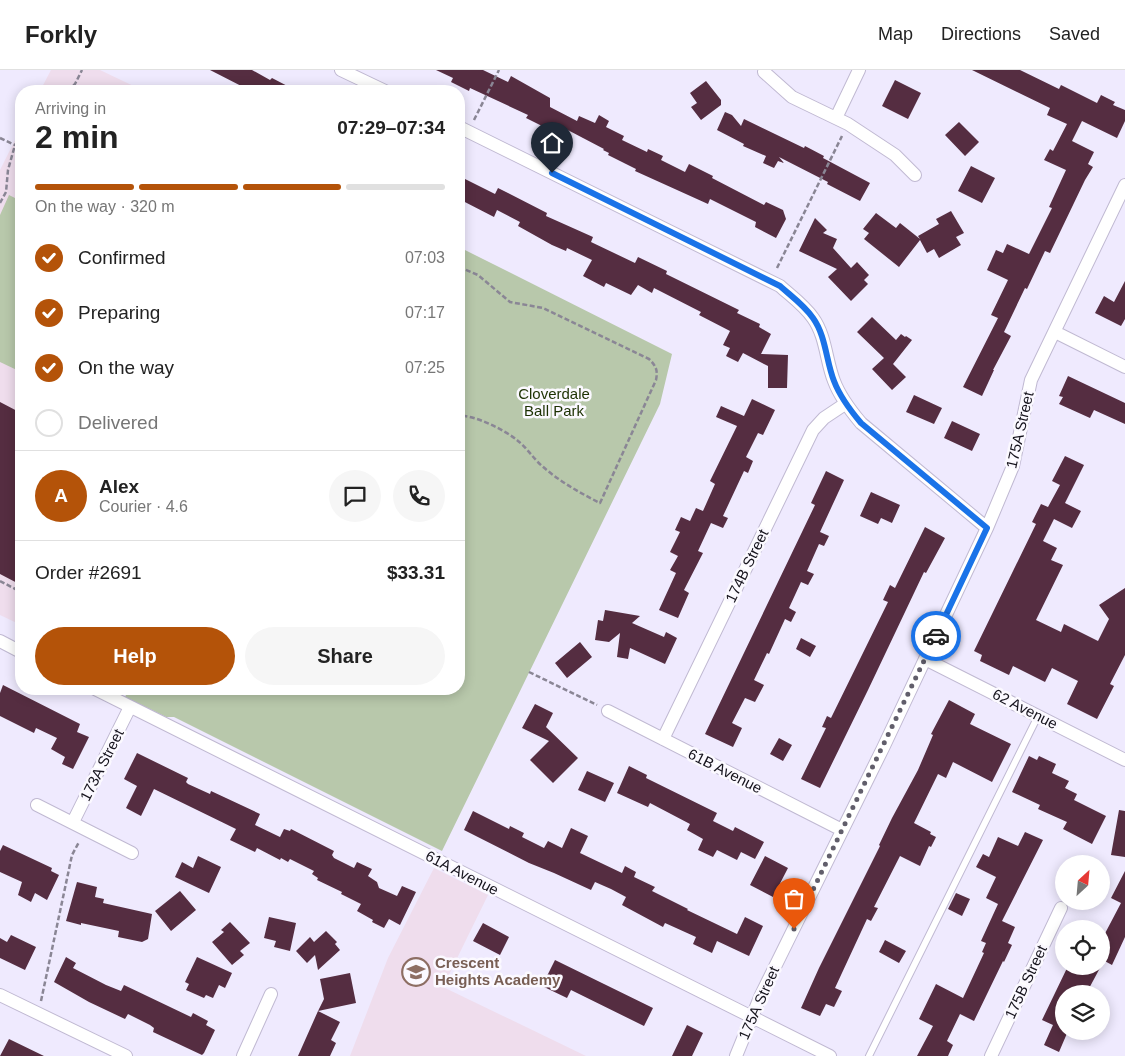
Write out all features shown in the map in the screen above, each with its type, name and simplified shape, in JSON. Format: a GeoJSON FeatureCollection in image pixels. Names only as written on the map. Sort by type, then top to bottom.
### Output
{"type":"FeatureCollection","features":[{"type":"Feature","properties":{"kind":"street"},"geometry":{"type":"LineString","coordinates":[[341,70],[372,85]]}},
{"type":"Feature","properties":{"kind":"street"},"geometry":{"type":"LineString","coordinates":[[836,118],[859,70]]}},
{"type":"Feature","properties":{"kind":"street"},"geometry":{"type":"LineString","coordinates":[[764,72],[792,97],[836,118],[895,155],[915,175]]}},
{"type":"Feature","properties":{"kind":"street"},"geometry":{"type":"LineString","coordinates":[[465,130],[780,286],[800,302],[814,319],[822,338],[834,382],[845,404],[861,423],[987,528]]}},
{"type":"Feature","properties":{"kind":"street","name":"175A Street"},"geometry":{"type":"LineString","coordinates":[[736,1056],[761,995],[987,528],[1013,466],[1031,380],[1125,185]]}},
{"type":"Feature","properties":{"kind":"street"},"geometry":{"type":"LineString","coordinates":[[1055,332],[1125,367]]}},
{"type":"Feature","properties":{"kind":"street","name":"174B Street"},"geometry":{"type":"LineString","coordinates":[[663,739],[813,430],[824,418],[845,404]]}},
{"type":"Feature","properties":{"kind":"street"},"geometry":{"type":"LineString","coordinates":[[0,642],[15,649]]}},
{"type":"Feature","properties":{"kind":"street","name":"62 Avenue"},"geometry":{"type":"LineString","coordinates":[[925,659],[1125,760]]}},
{"type":"Feature","properties":{"kind":"street","name":"61A Avenue"},"geometry":{"type":"LineString","coordinates":[[107,695],[830,1056]]}},
{"type":"Feature","properties":{"kind":"street","name":"173A Street"},"geometry":{"type":"LineString","coordinates":[[73,822],[130,707]]}},
{"type":"Feature","properties":{"kind":"street","name":"61B Avenue"},"geometry":{"type":"LineString","coordinates":[[608,711],[842,830]]}},
{"type":"Feature","properties":{"kind":"street"},"geometry":{"type":"LineString","coordinates":[[37,805],[132,853]]}},
{"type":"Feature","properties":{"kind":"street","name":"175B Street"},"geometry":{"type":"LineString","coordinates":[[991,1056],[1061,910]]}},
{"type":"Feature","properties":{"kind":"street"},"geometry":{"type":"LineString","coordinates":[[0,994],[126,1056]]}},
{"type":"Feature","properties":{"kind":"street"},"geometry":{"type":"LineString","coordinates":[[243,1056],[272,994]]}},
{"type":"Feature","properties":{"kind":"lane"},"geometry":{"type":"LineString","coordinates":[[868,1056],[1038,716]]}},
{"type":"Feature","properties":{"kind":"path"},"geometry":{"type":"LineString","coordinates":[[74,85],[82,70]]}},
{"type":"Feature","properties":{"kind":"path"},"geometry":{"type":"LineString","coordinates":[[474,120],[499,70]]}},
{"type":"Feature","properties":{"kind":"path"},"geometry":{"type":"LineString","coordinates":[[777,268],[842,136]]}},
{"type":"Feature","properties":{"kind":"path"},"geometry":{"type":"LineString","coordinates":[[0,138],[15,145],[8,170],[6,192],[0,203]]}},
{"type":"Feature","properties":{"kind":"path"},"geometry":{"type":"LineString","coordinates":[[465,270],[478,275],[510,302],[543,308],[649,359],[654,364],[657,372],[656,380],[600,503],[581,493],[542,466],[510,434],[470,416],[465,416]]}},
{"type":"Feature","properties":{"kind":"path"},"geometry":{"type":"LineString","coordinates":[[0,581],[15,589]]}},
{"type":"Feature","properties":{"kind":"path"},"geometry":{"type":"LineString","coordinates":[[529,672],[608,711]]}},
{"type":"Feature","properties":{"kind":"path"},"geometry":{"type":"LineString","coordinates":[[40,1005],[72,855],[81,837]]}},
{"type":"Feature","properties":{"kind":"shaded area"},"geometry":{"type":"Polygon","coordinates":[[[51,70],[100,70],[131,85],[43,85],[51,70]]]}},
{"type":"Feature","properties":{"kind":"shaded area"},"geometry":{"type":"Polygon","coordinates":[[[15,140],[15,622],[0,615],[0,170],[15,140]]]}},
{"type":"Feature","properties":{"kind":"shaded area","name":"Crescent Heights Academy"},"geometry":{"type":"Polygon","coordinates":[[[434,868],[488,895],[443,987],[586,1056],[350,1056],[388,958],[434,868]]]}},
{"type":"Feature","properties":{"kind":"green space"},"geometry":{"type":"Polygon","coordinates":[[[9,195],[15,198],[15,369],[0,362],[0,215],[9,195]]]}},
{"type":"Feature","properties":{"kind":"green space","name":"Cloverdale Ball Park"},"geometry":{"type":"Polygon","coordinates":[[[465,250],[672,354],[660,404],[442,851],[174,717],[166,717],[125,697],[126,695],[465,695],[465,250]]]}},
{"type":"Feature","properties":{"kind":"building"},"geometry":{"type":"Polygon","coordinates":[[[210,70],[252,70],[270,80],[272,78],[285,85],[239,85],[210,70]]]}},
{"type":"Feature","properties":{"kind":"building"},"geometry":{"type":"Polygon","coordinates":[[[436,70],[483,70],[508,82],[511,76],[550,98],[550,107],[577,121],[579,116],[595,123],[599,115],[609,121],[606,127],[624,136],[622,140],[647,152],[648,149],[663,156],[661,160],[685,172],[689,164],[764,205],[766,202],[783,210],[786,219],[776,238],[755,227],[756,222],[710,199],[708,204],[635,171],[636,169],[608,155],[609,153],[604,149],[562,127],[558,134],[526,118],[528,115],[470,88],[469,91],[465,89],[465,85],[457,85],[451,82],[453,78],[436,70]]]}},
{"type":"Feature","properties":{"kind":"building"},"geometry":{"type":"Polygon","coordinates":[[[972,70],[1020,70],[1059,89],[1061,85],[1097,103],[1101,95],[1115,102],[1113,105],[1125,110],[1125,121],[1117,138],[1082,121],[1072,141],[1094,152],[1088,164],[1093,167],[1050,253],[1045,251],[1027,289],[1025,288],[1004,332],[1011,336],[982,396],[963,387],[998,318],[991,315],[1008,280],[987,270],[996,250],[1003,253],[1007,244],[1029,254],[1052,208],[1049,207],[1066,170],[1044,160],[1050,149],[1053,151],[1067,124],[1047,115],[1050,108],[972,70]]]}},
{"type":"Feature","properties":{"kind":"building"},"geometry":{"type":"Polygon","coordinates":[[[895,80],[921,93],[908,119],[882,106],[895,80]]]}},
{"type":"Feature","properties":{"kind":"building"},"geometry":{"type":"Polygon","coordinates":[[[706,81],[721,100],[721,105],[701,120],[691,107],[697,103],[690,93],[706,81]]]}},
{"type":"Feature","properties":{"kind":"building"},"geometry":{"type":"Polygon","coordinates":[[[725,112],[732,115],[741,126],[744,119],[804,148],[805,146],[824,156],[823,158],[870,183],[860,201],[779,157],[784,163],[778,161],[774,168],[763,163],[766,156],[743,146],[744,144],[717,130],[725,112]]]}},
{"type":"Feature","properties":{"kind":"building"},"geometry":{"type":"Polygon","coordinates":[[[959,122],[979,142],[965,156],[945,135],[959,122]]]}},
{"type":"Feature","properties":{"kind":"building"},"geometry":{"type":"Polygon","coordinates":[[[971,166],[995,178],[982,203],[958,191],[971,166]]]}},
{"type":"Feature","properties":{"kind":"building"},"geometry":{"type":"Polygon","coordinates":[[[465,179],[495,194],[498,188],[547,213],[546,216],[593,237],[591,242],[635,263],[638,257],[667,271],[666,274],[739,310],[737,313],[760,324],[759,327],[771,334],[761,354],[788,355],[787,388],[768,388],[768,366],[743,353],[738,362],[726,356],[730,348],[723,345],[730,331],[699,315],[701,312],[654,288],[652,293],[638,285],[631,295],[606,283],[604,287],[583,276],[592,260],[567,248],[566,251],[552,245],[518,226],[520,222],[497,210],[494,217],[465,202],[465,179]]]}},
{"type":"Feature","properties":{"kind":"building"},"geometry":{"type":"Polygon","coordinates":[[[951,211],[964,233],[956,237],[961,245],[939,258],[934,249],[927,253],[920,240],[899,267],[864,239],[869,233],[863,229],[876,213],[896,228],[900,223],[920,239],[918,236],[939,224],[936,219],[951,211]]]}},
{"type":"Feature","properties":{"kind":"building"},"geometry":{"type":"Polygon","coordinates":[[[815,218],[827,230],[823,233],[837,239],[833,248],[851,268],[857,262],[869,275],[864,280],[868,284],[851,301],[828,277],[837,269],[799,251],[815,218]]]}},
{"type":"Feature","properties":{"kind":"building"},"geometry":{"type":"Polygon","coordinates":[[[1125,281],[1125,319],[1121,326],[1095,313],[1104,296],[1114,302],[1125,281]]]}},
{"type":"Feature","properties":{"kind":"building"},"geometry":{"type":"Polygon","coordinates":[[[872,317],[896,340],[901,334],[912,340],[893,364],[906,377],[892,390],[872,369],[884,358],[857,332],[872,317]]]}},
{"type":"Feature","properties":{"kind":"building"},"geometry":{"type":"Polygon","coordinates":[[[1068,376],[1125,403],[1125,424],[1094,410],[1090,418],[1059,404],[1063,397],[1059,396],[1068,376]]]}},
{"type":"Feature","properties":{"kind":"building"},"geometry":{"type":"Polygon","coordinates":[[[914,395],[942,408],[934,424],[906,412],[914,395]]]}},
{"type":"Feature","properties":{"kind":"building"},"geometry":{"type":"Polygon","coordinates":[[[752,399],[775,410],[763,435],[758,433],[746,457],[753,461],[748,473],[744,471],[723,516],[728,518],[723,528],[711,523],[698,551],[703,553],[684,590],[689,593],[678,618],[659,610],[676,573],[670,570],[678,556],[670,552],[680,532],[675,530],[681,517],[690,521],[696,508],[703,511],[715,484],[710,481],[737,426],[716,417],[721,406],[744,416],[752,399]]]}},
{"type":"Feature","properties":{"kind":"building"},"geometry":{"type":"Polygon","coordinates":[[[0,402],[15,410],[15,582],[0,574],[0,402]]]}},
{"type":"Feature","properties":{"kind":"building"},"geometry":{"type":"Polygon","coordinates":[[[952,421],[980,434],[972,451],[944,438],[952,421]]]}},
{"type":"Feature","properties":{"kind":"building"},"geometry":{"type":"Polygon","coordinates":[[[1065,456],[1084,465],[1065,503],[1081,511],[1072,528],[1054,519],[1043,541],[1057,548],[1051,560],[1063,565],[1036,620],[1061,632],[1064,624],[1098,641],[1109,619],[1099,605],[1125,588],[1125,655],[1110,684],[1114,686],[1097,719],[1067,704],[1078,681],[1052,668],[1045,682],[1013,666],[1009,675],[980,661],[982,655],[974,651],[1036,524],[1032,522],[1041,504],[1048,507],[1060,485],[1052,481],[1065,456]]]}},
{"type":"Feature","properties":{"kind":"building"},"geometry":{"type":"Polygon","coordinates":[[[826,471],[844,480],[820,532],[829,536],[824,546],[819,544],[807,571],[814,574],[808,585],[801,582],[789,608],[796,612],[791,622],[785,619],[769,654],[767,653],[754,680],[764,685],[755,702],[745,698],[732,723],[742,728],[733,747],[705,734],[815,505],[811,503],[826,471]]]}},
{"type":"Feature","properties":{"kind":"building"},"geometry":{"type":"Polygon","coordinates":[[[871,492],[900,505],[892,523],[881,518],[878,524],[860,516],[871,492]]]}},
{"type":"Feature","properties":{"kind":"building"},"geometry":{"type":"Polygon","coordinates":[[[925,527],[945,538],[926,573],[924,572],[820,788],[801,779],[826,728],[822,727],[827,716],[831,718],[888,602],[883,600],[890,585],[895,588],[925,527]]]}},
{"type":"Feature","properties":{"kind":"building"},"geometry":{"type":"Polygon","coordinates":[[[605,610],[640,616],[632,623],[664,637],[666,632],[677,638],[665,664],[630,648],[628,659],[617,657],[620,633],[609,642],[595,640],[598,620],[603,621],[605,610]]]}},
{"type":"Feature","properties":{"kind":"building"},"geometry":{"type":"Polygon","coordinates":[[[801,638],[816,646],[810,657],[796,649],[801,638]]]}},
{"type":"Feature","properties":{"kind":"building"},"geometry":{"type":"Polygon","coordinates":[[[580,642],[592,657],[567,678],[555,663],[580,642]]]}},
{"type":"Feature","properties":{"kind":"building"},"geometry":{"type":"Polygon","coordinates":[[[3,685],[15,691],[15,695],[23,695],[80,724],[77,732],[89,737],[73,769],[62,764],[65,757],[51,749],[57,738],[36,728],[34,733],[0,716],[0,693],[3,685]]]}},
{"type":"Feature","properties":{"kind":"building"},"geometry":{"type":"Polygon","coordinates":[[[949,700],[975,714],[970,724],[1011,744],[992,782],[953,762],[946,778],[938,774],[914,823],[931,832],[930,834],[936,837],[931,847],[929,846],[920,866],[900,856],[874,907],[878,908],[871,921],[867,919],[835,988],[842,991],[834,1007],[826,1004],[820,1016],[801,1008],[892,818],[918,770],[933,735],[931,734],[949,700]]]}},
{"type":"Feature","properties":{"kind":"building"},"geometry":{"type":"Polygon","coordinates":[[[535,704],[553,713],[546,727],[578,758],[553,783],[530,760],[549,741],[522,728],[535,704]]]}},
{"type":"Feature","properties":{"kind":"building"},"geometry":{"type":"Polygon","coordinates":[[[779,738],[792,745],[783,761],[770,754],[779,738]]]}},
{"type":"Feature","properties":{"kind":"building"},"geometry":{"type":"Polygon","coordinates":[[[137,753],[188,778],[186,782],[188,784],[210,794],[211,791],[260,814],[255,825],[280,837],[284,829],[290,831],[291,829],[334,851],[332,855],[334,858],[354,868],[357,862],[372,869],[368,876],[377,882],[379,888],[397,896],[402,886],[416,892],[400,925],[389,919],[384,928],[372,922],[373,920],[357,911],[361,904],[317,880],[318,878],[312,874],[314,871],[290,859],[288,862],[281,858],[280,860],[257,848],[255,852],[230,840],[236,829],[154,789],[141,816],[126,808],[137,786],[124,779],[137,753]]]}},
{"type":"Feature","properties":{"kind":"building"},"geometry":{"type":"Polygon","coordinates":[[[1029,756],[1037,760],[1039,756],[1056,764],[1052,773],[1069,781],[1065,788],[1077,794],[1074,800],[1106,816],[1092,844],[1063,829],[1067,822],[1038,809],[1040,805],[1012,792],[1029,756]]]}},
{"type":"Feature","properties":{"kind":"building"},"geometry":{"type":"Polygon","coordinates":[[[629,766],[647,775],[646,778],[717,813],[713,821],[733,831],[735,827],[764,842],[755,859],[741,852],[737,860],[717,850],[713,857],[698,850],[703,839],[687,830],[690,824],[650,803],[648,807],[617,793],[629,766]]]}},
{"type":"Feature","properties":{"kind":"building"},"geometry":{"type":"Polygon","coordinates":[[[587,771],[614,783],[605,802],[578,790],[587,771]]]}},
{"type":"Feature","properties":{"kind":"building"},"geometry":{"type":"Polygon","coordinates":[[[1119,810],[1125,811],[1125,857],[1111,855],[1119,810]]]}},
{"type":"Feature","properties":{"kind":"building"},"geometry":{"type":"Polygon","coordinates":[[[473,811],[509,829],[510,826],[524,833],[522,837],[544,848],[548,841],[562,848],[571,828],[588,836],[580,853],[622,873],[625,866],[636,872],[634,877],[655,887],[652,891],[687,910],[737,934],[745,917],[763,926],[749,956],[717,941],[712,953],[693,944],[696,937],[665,923],[663,927],[622,905],[626,897],[611,889],[595,882],[591,890],[529,863],[464,830],[473,811]]]}},
{"type":"Feature","properties":{"kind":"building"},"geometry":{"type":"Polygon","coordinates":[[[1025,832],[1043,840],[1002,921],[1015,927],[1008,943],[1012,945],[1004,962],[974,1021],[960,1014],[947,1041],[953,1045],[948,1056],[917,1056],[933,1026],[919,1019],[936,984],[963,998],[984,953],[982,952],[986,943],[981,941],[998,904],[986,898],[996,877],[976,867],[983,854],[989,857],[998,837],[1018,846],[1025,832]]]}},
{"type":"Feature","properties":{"kind":"building"},"geometry":{"type":"Polygon","coordinates":[[[3,845],[52,868],[51,871],[59,875],[47,900],[35,893],[31,902],[18,895],[22,882],[0,872],[0,851],[3,845]]]}},
{"type":"Feature","properties":{"kind":"building"},"geometry":{"type":"Polygon","coordinates":[[[198,856],[221,867],[209,893],[175,877],[182,862],[193,868],[198,856]]]}},
{"type":"Feature","properties":{"kind":"building"},"geometry":{"type":"Polygon","coordinates":[[[765,856],[788,868],[773,897],[750,885],[765,856]]]}},
{"type":"Feature","properties":{"kind":"building"},"geometry":{"type":"Polygon","coordinates":[[[1125,871],[1125,937],[1112,965],[1110,964],[1110,924],[1121,903],[1111,898],[1125,871]]]}},
{"type":"Feature","properties":{"kind":"building"},"geometry":{"type":"Polygon","coordinates":[[[77,882],[97,887],[95,897],[104,899],[103,903],[152,914],[148,939],[142,942],[118,937],[119,931],[66,921],[77,882]]]}},
{"type":"Feature","properties":{"kind":"building"},"geometry":{"type":"Polygon","coordinates":[[[180,891],[196,910],[171,931],[155,911],[180,891]]]}},
{"type":"Feature","properties":{"kind":"building"},"geometry":{"type":"Polygon","coordinates":[[[956,893],[970,899],[962,916],[948,909],[956,893]]]}},
{"type":"Feature","properties":{"kind":"building"},"geometry":{"type":"Polygon","coordinates":[[[269,917],[296,923],[290,951],[274,947],[276,941],[264,938],[269,917]]]}},
{"type":"Feature","properties":{"kind":"building"},"geometry":{"type":"Polygon","coordinates":[[[230,922],[250,943],[240,951],[244,955],[232,965],[212,942],[224,932],[221,930],[230,922]]]}},
{"type":"Feature","properties":{"kind":"building"},"geometry":{"type":"Polygon","coordinates":[[[483,923],[509,937],[500,955],[473,941],[483,923]]]}},
{"type":"Feature","properties":{"kind":"building"},"geometry":{"type":"Polygon","coordinates":[[[326,931],[337,942],[335,944],[340,950],[318,970],[315,955],[307,963],[296,951],[310,937],[314,942],[326,931]]]}},
{"type":"Feature","properties":{"kind":"building"},"geometry":{"type":"Polygon","coordinates":[[[11,935],[36,947],[25,970],[0,958],[0,938],[7,942],[11,935]]]}},
{"type":"Feature","properties":{"kind":"building"},"geometry":{"type":"Polygon","coordinates":[[[885,940],[906,951],[899,963],[879,952],[885,940]]]}},
{"type":"Feature","properties":{"kind":"building"},"geometry":{"type":"Polygon","coordinates":[[[66,957],[76,963],[73,968],[106,985],[121,991],[124,985],[191,1017],[193,1013],[208,1021],[206,1025],[215,1030],[204,1053],[202,1055],[153,1032],[154,1028],[150,1025],[128,1014],[125,1019],[89,1002],[54,982],[66,957]]]}},
{"type":"Feature","properties":{"kind":"building"},"geometry":{"type":"Polygon","coordinates":[[[197,957],[232,973],[225,988],[219,985],[213,998],[206,995],[204,998],[186,990],[189,984],[185,982],[197,957]]]}},
{"type":"Feature","properties":{"kind":"building"},"geometry":{"type":"Polygon","coordinates":[[[555,960],[653,1008],[644,1026],[571,990],[567,998],[542,986],[555,960]]]}},
{"type":"Feature","properties":{"kind":"building"},"geometry":{"type":"Polygon","coordinates":[[[350,973],[356,1003],[318,1011],[324,999],[320,979],[350,973]]]}},
{"type":"Feature","properties":{"kind":"building"},"geometry":{"type":"Polygon","coordinates":[[[1064,975],[1096,975],[1091,985],[1059,985],[1064,975]]]}},
{"type":"Feature","properties":{"kind":"building"},"geometry":{"type":"Polygon","coordinates":[[[1055,993],[1055,1040],[1064,1040],[1059,1052],[1044,1045],[1053,1025],[1042,1020],[1055,993]]]}},
{"type":"Feature","properties":{"kind":"building"},"geometry":{"type":"Polygon","coordinates":[[[318,1011],[340,1022],[331,1040],[336,1043],[330,1056],[298,1056],[318,1011]]]}},
{"type":"Feature","properties":{"kind":"building"},"geometry":{"type":"Polygon","coordinates":[[[687,1025],[703,1033],[692,1056],[672,1056],[687,1025]]]}},
{"type":"Feature","properties":{"kind":"building"},"geometry":{"type":"Polygon","coordinates":[[[9,1039],[44,1056],[0,1056],[9,1039]]]}},
{"type":"Feature","properties":{"kind":"way so far"},"geometry":{"type":"LineString","coordinates":[[794,929],[936,636]]}},
{"type":"Feature","properties":{"kind":"place","name":"Crescent Heights Academy"},"geometry":{"type":"Point","coordinates":[416,972]}},
{"type":"Feature","properties":{"kind":"route"},"geometry":{"type":"LineString","coordinates":[[552,173],[773,282],[800,302],[814,319],[822,338],[834,382],[845,404],[861,423],[987,528],[936,636]]}}]}
